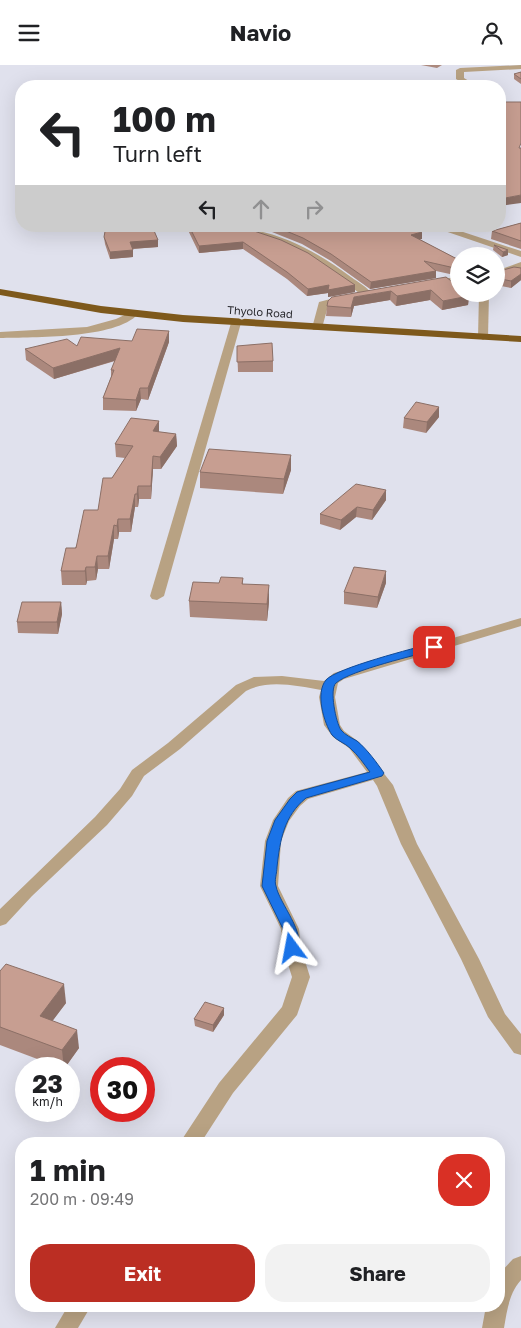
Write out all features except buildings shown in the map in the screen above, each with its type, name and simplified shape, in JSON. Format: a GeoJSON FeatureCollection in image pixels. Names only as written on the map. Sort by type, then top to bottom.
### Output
{"type":"FeatureCollection","features":[{"type":"Feature","properties":{"kind":"highway","name":"Thyolo Road"},"geometry":{"type":"LineString","coordinates":[[0,292],[133,314],[236,323],[521,339]]}},
{"type":"Feature","properties":{"kind":"street"},"geometry":{"type":"LineString","coordinates":[[462,80],[460,79],[460,70],[520,66]]}},
{"type":"Feature","properties":{"kind":"street"},"geometry":{"type":"LineString","coordinates":[[453,232],[521,254]]}},
{"type":"Feature","properties":{"kind":"street"},"geometry":{"type":"LineString","coordinates":[[255,233],[278,238],[320,259],[372,293],[323,304],[318,328]]}},
{"type":"Feature","properties":{"kind":"street"},"geometry":{"type":"LineString","coordinates":[[505,271],[521,265]]}},
{"type":"Feature","properties":{"kind":"street"},"geometry":{"type":"LineString","coordinates":[[421,285],[450,281]]}},
{"type":"Feature","properties":{"kind":"street"},"geometry":{"type":"LineString","coordinates":[[483,337],[484,302]]}},
{"type":"Feature","properties":{"kind":"street"},"geometry":{"type":"LineString","coordinates":[[0,335],[96,328],[123,321],[133,314]]}},
{"type":"Feature","properties":{"kind":"street"},"geometry":{"type":"LineString","coordinates":[[157,596],[236,323]]}},
{"type":"Feature","properties":{"kind":"street"},"geometry":{"type":"LineString","coordinates":[[521,622],[350,671],[331,681],[328,686],[327,697],[332,725],[338,734],[354,745],[378,773],[385,785],[409,845],[470,959],[497,1017],[521,1048]]}},
{"type":"Feature","properties":{"kind":"street"},"geometry":{"type":"LineString","coordinates":[[0,920],[26,892],[102,821],[126,792],[138,773],[174,746],[240,688],[254,681],[282,680],[328,686]]}},
{"type":"Feature","properties":{"kind":"street"},"geometry":{"type":"LineString","coordinates":[[194,1137],[226,1088],[290,1010],[301,977],[292,948],[290,929],[269,886],[273,841],[281,820],[294,801],[302,795],[378,773]]}},
{"type":"Feature","properties":{"kind":"street"},"geometry":{"type":"LineString","coordinates":[[505,1285],[507,1280],[521,1265]]}},
{"type":"Feature","properties":{"kind":"street"},"geometry":{"type":"LineString","coordinates":[[66,1328],[76,1312]]}},
{"type":"Feature","properties":{"kind":"street"},"geometry":{"type":"LineString","coordinates":[[494,1328],[496,1312]]}},
{"type":"Feature","properties":{"kind":"route"},"geometry":{"type":"LineString","coordinates":[[292,948],[290,929],[269,886],[273,841],[281,820],[294,801],[302,795],[378,773],[354,745],[338,734],[332,725],[327,697],[328,686],[331,681],[350,671],[434,647]]}}]}
